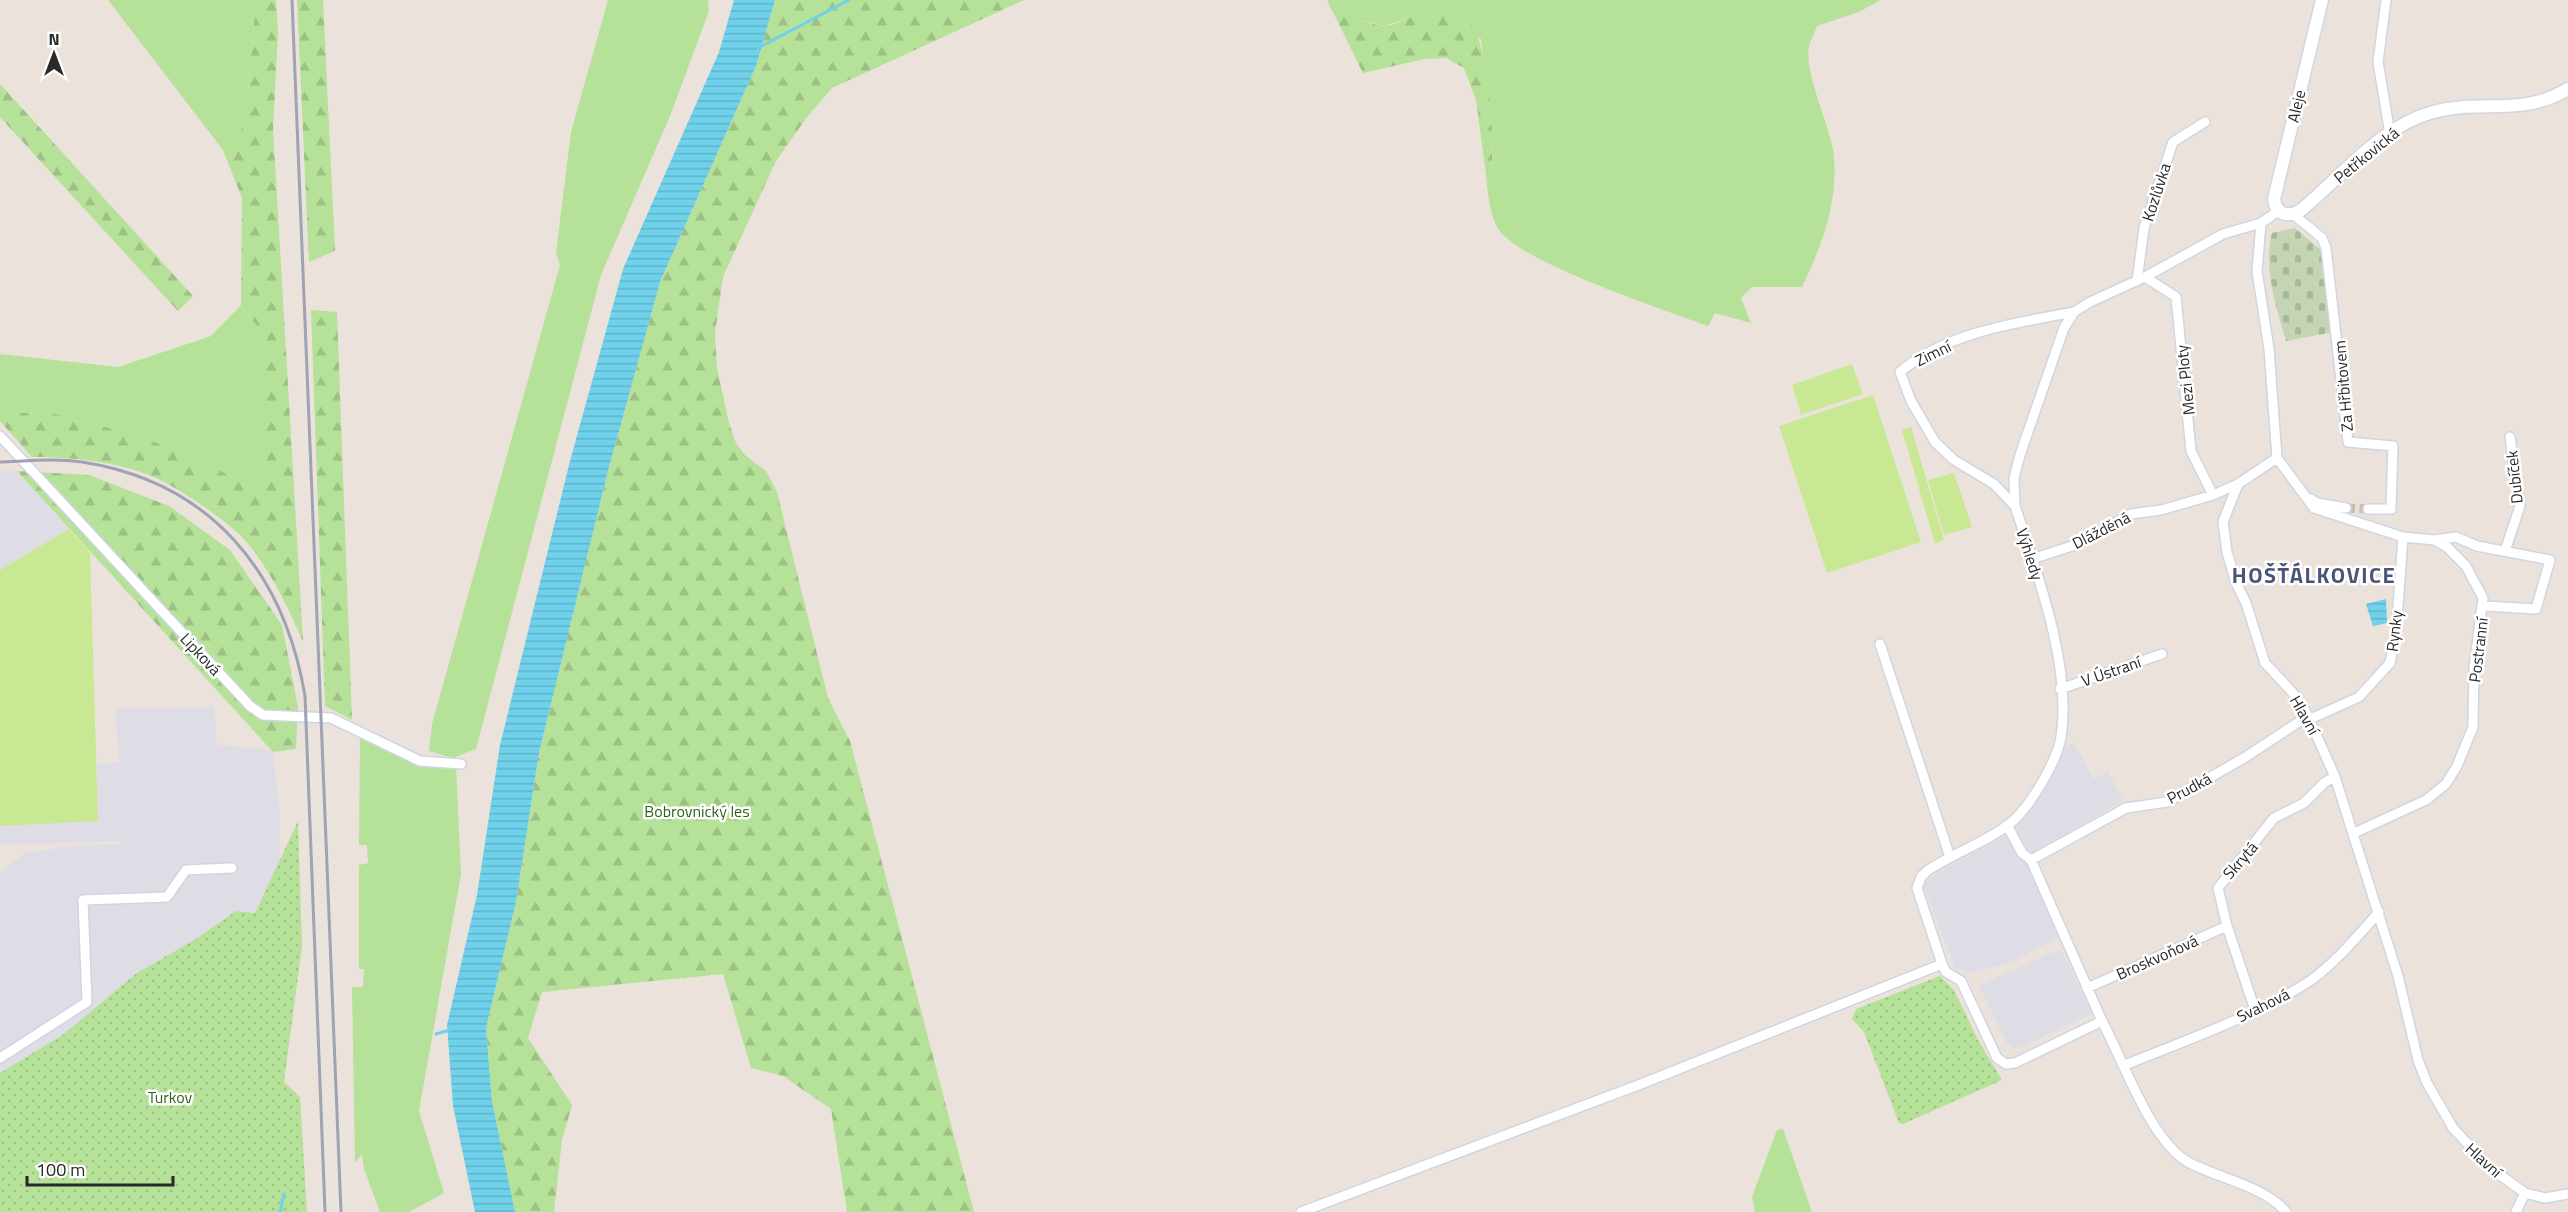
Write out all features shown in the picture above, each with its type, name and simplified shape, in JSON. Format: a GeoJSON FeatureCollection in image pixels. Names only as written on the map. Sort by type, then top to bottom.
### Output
{"type":"FeatureCollection","features":[{"type":"Feature","properties":{"kind":"street","name":"Aleje"},"geometry":{"type":"LineString","coordinates":[[2278,211],[2274,200],[2322,0]]}},
{"type":"Feature","properties":{"kind":"street"},"geometry":{"type":"LineString","coordinates":[[2386,0],[2378,62],[2390,134]]}},
{"type":"Feature","properties":{"kind":"street","name":"Petřkovická"},"geometry":{"type":"LineString","coordinates":[[2293,214],[2390,134],[2413,120],[2436,111],[2527,106],[2568,89]]}},
{"type":"Feature","properties":{"kind":"street","name":"Kozlůvka"},"geometry":{"type":"LineString","coordinates":[[2141,279],[2144,228],[2173,142],[2205,122]]}},
{"type":"Feature","properties":{"kind":"street"},"geometry":{"type":"LineString","coordinates":[[2074,312],[2141,279],[2223,234],[2261,224],[2278,211],[2285,215],[2293,214]]}},
{"type":"Feature","properties":{"kind":"street","name":"Za Hřbitovem"},"geometry":{"type":"LineString","coordinates":[[2293,214],[2325,243],[2338,333],[2348,442],[2393,447],[2391,510],[2368,509]]}},
{"type":"Feature","properties":{"kind":"street"},"geometry":{"type":"LineString","coordinates":[[2261,224],[2257,270],[2269,350],[2277,458],[2314,508],[2403,537],[2435,540],[2456,537],[2477,546],[2550,560],[2536,609],[2484,606]]}},
{"type":"Feature","properties":{"kind":"street","name":"Mezi Ploty"},"geometry":{"type":"LineString","coordinates":[[2141,279],[2176,297],[2191,450],[2213,495]]}},
{"type":"Feature","properties":{"kind":"street","name":"Zimní"},"geometry":{"type":"LineString","coordinates":[[2015,506],[1994,484],[1954,460],[1935,442],[1911,401],[1900,372],[1916,358],[1970,336],[2006,324],[2074,312]]}},
{"type":"Feature","properties":{"kind":"street","name":"Výhledy"},"geometry":{"type":"LineString","coordinates":[[1942,964],[1917,888],[1921,877],[1950,857],[2007,825],[2033,795],[2056,755],[2062,715],[2060,689],[2046,602],[2015,506],[2014,478],[2020,455],[2047,384],[2054,352],[2074,312]]}},
{"type":"Feature","properties":{"kind":"street","name":"Lipková"},"geometry":{"type":"LineString","coordinates":[[0,436],[250,706],[263,715],[331,718],[420,761],[461,764]]}},
{"type":"Feature","properties":{"kind":"street","name":"Dubíček"},"geometry":{"type":"LineString","coordinates":[[2505,551],[2520,506],[2510,437]]}},
{"type":"Feature","properties":{"kind":"street"},"geometry":{"type":"LineString","coordinates":[[2238,484],[2277,458]]}},
{"type":"Feature","properties":{"kind":"street","name":"Dlážděná"},"geometry":{"type":"LineString","coordinates":[[2032,559],[2078,544],[2131,514],[2161,510],[2213,495],[2238,484]]}},
{"type":"Feature","properties":{"kind":"street","name":"Hlavní"},"geometry":{"type":"LineString","coordinates":[[2238,484],[2223,522],[2233,572],[2247,606],[2265,663],[2293,693],[2309,717],[2335,777],[2379,912],[2427,1083],[2464,1142],[2489,1167],[2524,1193]]}},
{"type":"Feature","properties":{"kind":"street"},"geometry":{"type":"LineString","coordinates":[[2305,495],[2317,503],[2346,508]]}},
{"type":"Feature","properties":{"kind":"street","name":"Rynky"},"geometry":{"type":"LineString","coordinates":[[2309,717],[2359,697],[2390,663],[2396,634],[2403,537]]}},
{"type":"Feature","properties":{"kind":"street","name":"Postranní"},"geometry":{"type":"LineString","coordinates":[[2354,833],[2426,800],[2446,784],[2457,766],[2473,727],[2474,667],[2484,606],[2483,598],[2466,566],[2447,547],[2435,540]]}},
{"type":"Feature","properties":{"kind":"street"},"geometry":{"type":"LineString","coordinates":[[1880,644],[1950,857]]}},
{"type":"Feature","properties":{"kind":"street","name":"V Ústraní"},"geometry":{"type":"LineString","coordinates":[[2060,689],[2162,654]]}},
{"type":"Feature","properties":{"kind":"street","name":"Prudká"},"geometry":{"type":"LineString","coordinates":[[2031,860],[2126,808],[2167,802],[2309,717]]}},
{"type":"Feature","properties":{"kind":"street","name":"Skrytá"},"geometry":{"type":"LineString","coordinates":[[2255,1010],[2227,926],[2218,891],[2220,883],[2274,818],[2304,803],[2325,782],[2335,777]]}},
{"type":"Feature","properties":{"kind":"street"},"geometry":{"type":"LineString","coordinates":[[2007,825],[2022,853],[2031,860],[2102,1021],[2152,1124],[2168,1144],[2187,1161],[2268,1197],[2286,1212]]}},
{"type":"Feature","properties":{"kind":"street"},"geometry":{"type":"LineString","coordinates":[[0,1058],[87,1002],[83,900],[167,897],[186,870],[232,868]]}},
{"type":"Feature","properties":{"kind":"street","name":"Svahová"},"geometry":{"type":"LineString","coordinates":[[2125,1065],[2255,1010],[2309,982],[2357,938],[2379,912]]}},
{"type":"Feature","properties":{"kind":"street","name":"Broskvoňová"},"geometry":{"type":"LineString","coordinates":[[2087,988],[2227,926]]}},
{"type":"Feature","properties":{"kind":"street"},"geometry":{"type":"LineString","coordinates":[[1301,1212],[1641,1084],[1942,964],[1946,972],[1961,981],[1998,1058],[2006,1064],[2015,1063],[2102,1021]]}},
{"type":"Feature","properties":{"kind":"street"},"geometry":{"type":"LineString","coordinates":[[2516,1212],[2524,1193],[2545,1198],[2568,1194]]}},
{"type":"Feature","properties":{"kind":"shaded area"},"geometry":{"type":"Polygon","coordinates":[[[0,471],[17,471],[69,529],[0,570],[0,471]]]}},
{"type":"Feature","properties":{"kind":"shaded area"},"geometry":{"type":"Polygon","coordinates":[[[214,707],[217,745],[257,748],[273,752],[280,815],[280,860],[255,913],[236,911],[64,1034],[0,1074],[0,872],[26,853],[64,847],[121,844],[121,841],[0,845],[0,825],[98,821],[97,764],[119,762],[115,709],[214,707]]]}},
{"type":"Feature","properties":{"kind":"shaded area"},"geometry":{"type":"Polygon","coordinates":[[[2074,743],[2094,779],[2108,771],[2123,801],[2035,851],[2027,867],[2061,936],[2013,961],[1973,973],[1955,968],[1923,884],[1944,869],[2015,831],[2054,765],[2069,745],[2074,743]]]}},
{"type":"Feature","properties":{"kind":"shaded area"},"geometry":{"type":"Polygon","coordinates":[[[2061,949],[2092,1014],[2016,1049],[2007,1044],[1979,985],[2061,949]]]}},
{"type":"Feature","properties":{"kind":"green space"},"geometry":{"type":"Polygon","coordinates":[[[108,0],[253,0],[255,12],[245,127],[223,150],[108,0]]]}},
{"type":"Feature","properties":{"kind":"green space"},"geometry":{"type":"Polygon","coordinates":[[[253,0],[276,0],[278,34],[273,129],[303,642],[266,568],[242,537],[218,516],[161,480],[136,470],[91,461],[32,457],[0,421],[0,414],[47,412],[143,437],[223,472],[260,497],[260,330],[241,305],[242,198],[223,150],[245,126],[255,12],[253,0]]]}},
{"type":"Feature","properties":{"kind":"green space"},"geometry":{"type":"Polygon","coordinates":[[[297,0],[323,0],[335,251],[309,262],[297,0]]]}},
{"type":"Feature","properties":{"kind":"green space"},"geometry":{"type":"Polygon","coordinates":[[[608,0],[708,0],[709,11],[670,116],[601,275],[476,749],[453,758],[429,751],[432,724],[560,265],[556,253],[571,132],[608,0]]]}},
{"type":"Feature","properties":{"kind":"green space","name":"Bobrovnický les"},"geometry":{"type":"Polygon","coordinates":[[[775,0],[1024,0],[832,88],[807,117],[776,161],[723,277],[715,333],[717,368],[729,423],[736,443],[745,455],[766,471],[777,492],[828,698],[850,741],[974,1212],[847,1212],[831,1109],[783,1076],[751,1068],[723,974],[542,992],[528,1038],[572,1105],[562,1140],[554,1212],[515,1212],[492,1101],[486,1028],[516,902],[539,753],[608,471],[660,282],[756,66],[775,0]]]}},
{"type":"Feature","properties":{"kind":"green space"},"geometry":{"type":"Polygon","coordinates":[[[1327,0],[1345,0],[1356,19],[1383,26],[1431,13],[1459,14],[1469,21],[1478,36],[1488,84],[1492,172],[1485,167],[1476,100],[1464,68],[1446,58],[1424,59],[1363,73],[1327,0]]]}},
{"type":"Feature","properties":{"kind":"green space"},"geometry":{"type":"Polygon","coordinates":[[[1345,0],[1880,0],[1859,12],[1817,26],[1810,44],[1808,58],[1813,84],[1833,150],[1834,186],[1828,221],[1802,287],[1752,287],[1741,298],[1751,323],[1715,313],[1708,326],[1596,284],[1535,257],[1513,243],[1499,230],[1489,200],[1485,167],[1492,171],[1493,155],[1481,39],[1421,14],[1384,26],[1356,19],[1345,0]]]}},
{"type":"Feature","properties":{"kind":"green space"},"geometry":{"type":"Polygon","coordinates":[[[0,84],[193,296],[178,311],[0,117],[0,84]]]}},
{"type":"Feature","properties":{"kind":"green space"},"geometry":{"type":"Polygon","coordinates":[[[2295,228],[2321,250],[2334,332],[2286,341],[2272,287],[2270,246],[2272,233],[2295,228]]]}},
{"type":"Feature","properties":{"kind":"green space"},"geometry":{"type":"Polygon","coordinates":[[[241,305],[260,330],[260,497],[223,472],[47,412],[0,414],[0,354],[118,367],[211,336],[241,305]]]}},
{"type":"Feature","properties":{"kind":"green space"},"geometry":{"type":"Polygon","coordinates":[[[311,310],[337,312],[352,720],[325,706],[311,310]]]}},
{"type":"Feature","properties":{"kind":"green space"},"geometry":{"type":"Polygon","coordinates":[[[1852,364],[1863,394],[1801,415],[1792,385],[1852,364]]]}},
{"type":"Feature","properties":{"kind":"green space"},"geometry":{"type":"Polygon","coordinates":[[[1873,395],[1921,542],[1827,573],[1779,426],[1873,395]]]}},
{"type":"Feature","properties":{"kind":"green space"},"geometry":{"type":"Polygon","coordinates":[[[1911,427],[1944,540],[1935,544],[1902,430],[1911,427]]]}},
{"type":"Feature","properties":{"kind":"green space"},"geometry":{"type":"Polygon","coordinates":[[[17,471],[89,475],[169,506],[230,550],[282,625],[298,707],[296,749],[273,752],[17,471]]]}},
{"type":"Feature","properties":{"kind":"green space"},"geometry":{"type":"Polygon","coordinates":[[[1954,473],[1972,527],[1944,535],[1928,480],[1954,473]]]}},
{"type":"Feature","properties":{"kind":"green space"},"geometry":{"type":"Polygon","coordinates":[[[69,529],[90,552],[98,821],[0,826],[0,570],[69,529]]]}},
{"type":"Feature","properties":{"kind":"green space"},"geometry":{"type":"Polygon","coordinates":[[[360,738],[420,764],[456,767],[461,874],[419,1111],[444,1193],[409,1212],[380,1212],[364,1169],[362,1154],[355,1163],[352,987],[363,987],[364,969],[359,969],[359,865],[368,863],[367,845],[359,845],[360,738]]]}},
{"type":"Feature","properties":{"kind":"green space","name":"Turkov"},"geometry":{"type":"Polygon","coordinates":[[[298,821],[302,946],[284,1082],[300,1097],[307,1212],[0,1212],[0,1073],[64,1034],[137,973],[196,939],[236,911],[255,913],[298,821]]]}},
{"type":"Feature","properties":{"kind":"green space"},"geometry":{"type":"Polygon","coordinates":[[[1940,976],[1954,990],[1978,1040],[2002,1080],[1903,1124],[1899,1123],[1864,1032],[1852,1019],[1856,1009],[1940,976]]]}},
{"type":"Feature","properties":{"kind":"green space"},"geometry":{"type":"Polygon","coordinates":[[[1783,1129],[1812,1212],[1755,1212],[1752,1197],[1777,1130],[1783,1129]]]}},
{"type":"Feature","properties":{"kind":"water"},"geometry":{"type":"Polygon","coordinates":[[[734,0],[775,0],[756,66],[660,282],[608,471],[539,753],[516,902],[486,1028],[492,1101],[515,1212],[475,1212],[453,1106],[447,1025],[477,895],[500,745],[570,461],[623,269],[719,52],[734,0]]]}},
{"type":"Feature","properties":{"kind":"water"},"geometry":{"type":"Polygon","coordinates":[[[2386,599],[2387,623],[2373,626],[2366,604],[2386,599]]]}},
{"type":"Feature","properties":{"kind":"waterway"},"geometry":{"type":"LineString","coordinates":[[758,48],[849,0]]}},
{"type":"Feature","properties":{"kind":"waterway"},"geometry":{"type":"LineString","coordinates":[[436,1034],[450,1030]]}},
{"type":"Feature","properties":{"kind":"waterway"},"geometry":{"type":"LineString","coordinates":[[280,1212],[284,1194]]}},
{"type":"Feature","properties":{"kind":"tunnel"},"geometry":{"type":"LineString","coordinates":[[2346,508],[2368,509]]}},
{"type":"Feature","properties":{"kind":"railway"},"geometry":{"type":"LineString","coordinates":[[292,0],[341,1212]]}},
{"type":"Feature","properties":{"kind":"railway"},"geometry":{"type":"LineString","coordinates":[[0,462],[51,460],[82,462],[128,473],[168,490],[204,512],[234,540],[259,573],[279,610],[295,651],[305,696],[325,1212]]}},
{"type":"Feature","properties":{"kind":"district","name":"HOŠŤÁLKOVICE"},"geometry":{"type":"Point","coordinates":[2314,575]}}]}
